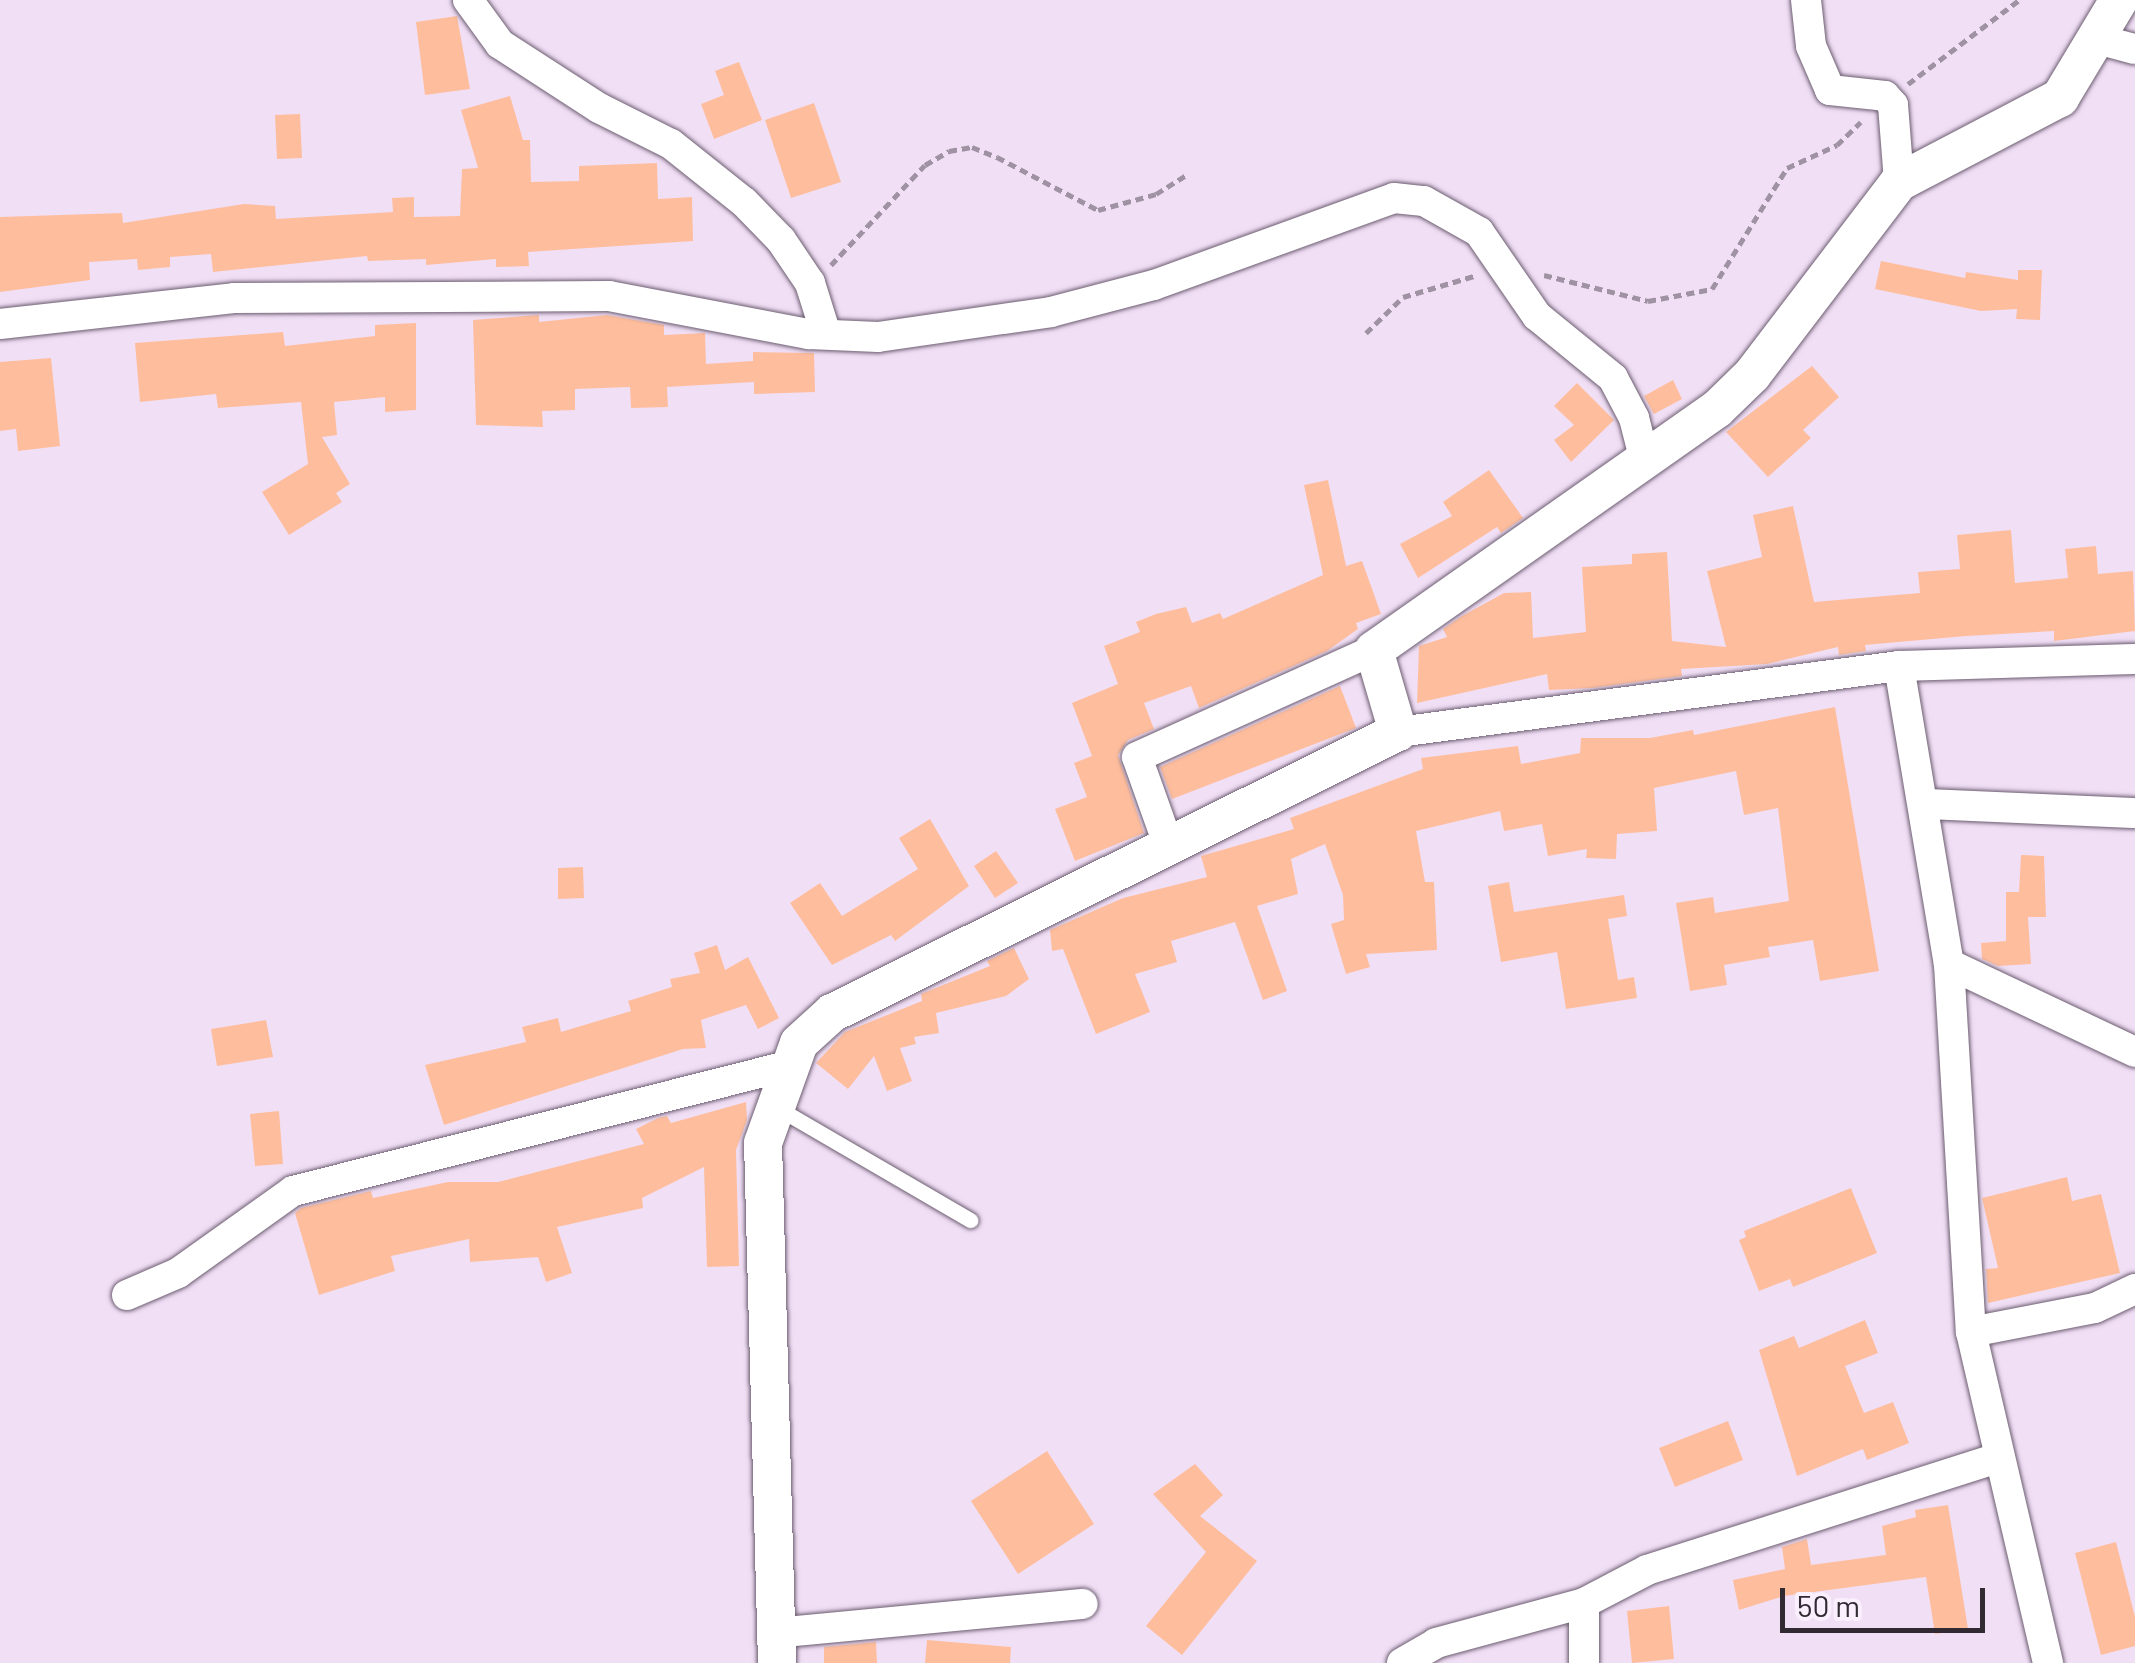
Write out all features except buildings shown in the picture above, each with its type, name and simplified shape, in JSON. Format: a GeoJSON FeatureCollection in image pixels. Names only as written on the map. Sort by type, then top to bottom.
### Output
{"type":"FeatureCollection","features":[{"type":"Feature","properties":{"kind":"street"},"geometry":{"type":"LineString","coordinates":[[468,0],[500,44],[599,108],[671,144],[744,202],[810,284],[826,334]]}},
{"type":"Feature","properties":{"kind":"street"},"geometry":{"type":"LineString","coordinates":[[1806,0],[1811,46],[1830,90],[1889,98],[1899,182]]}},
{"type":"Feature","properties":{"kind":"street"},"geometry":{"type":"LineString","coordinates":[[1168,844],[1138,758],[1374,650],[1645,461],[1752,374],[1899,182],[2044,110],[2072,83],[2119,0]]}},
{"type":"Feature","properties":{"kind":"street"},"geometry":{"type":"LineString","coordinates":[[2097,39],[2135,49]]}},
{"type":"Feature","properties":{"kind":"street"},"geometry":{"type":"LineString","coordinates":[[0,324],[234,298],[609,296],[826,334],[878,338],[1051,312],[1154,285],[1394,198],[1455,215],[1480,232],[1537,316],[1613,378],[1634,418],[1645,461]]}},
{"type":"Feature","properties":{"kind":"street"},"geometry":{"type":"LineString","coordinates":[[1374,650],[1398,732]]}},
{"type":"Feature","properties":{"kind":"street"},"geometry":{"type":"LineString","coordinates":[[1083,1604],[776,1648],[764,1143],[787,1066],[799,1043],[832,1013],[1398,732],[1899,666],[2135,659]]}},
{"type":"Feature","properties":{"kind":"street"},"geometry":{"type":"LineString","coordinates":[[1899,666],[1949,964],[1971,1332],[2048,1663]]}},
{"type":"Feature","properties":{"kind":"street"},"geometry":{"type":"LineString","coordinates":[[1925,804],[2135,813]]}},
{"type":"Feature","properties":{"kind":"street"},"geometry":{"type":"LineString","coordinates":[[1949,964],[2135,1052]]}},
{"type":"Feature","properties":{"kind":"street"},"geometry":{"type":"LineString","coordinates":[[127,1296],[178,1273],[293,1191],[787,1066]]}},
{"type":"Feature","properties":{"kind":"street"},"geometry":{"type":"LineString","coordinates":[[1971,1332],[2096,1308],[2135,1289]]}},
{"type":"Feature","properties":{"kind":"street"},"geometry":{"type":"LineString","coordinates":[[1402,1663],[1436,1643],[1584,1603],[1647,1570],[1998,1458]]}},
{"type":"Feature","properties":{"kind":"street"},"geometry":{"type":"LineString","coordinates":[[1584,1603],[1584,1663]]}},
{"type":"Feature","properties":{"kind":"lane"},"geometry":{"type":"LineString","coordinates":[[773,1106],[970,1220]]}},
{"type":"Feature","properties":{"kind":"path"},"geometry":{"type":"LineString","coordinates":[[1366,333],[1382,311],[1415,292],[1465,275],[1556,276],[1592,291],[1648,301],[1712,289],[1786,168],[1837,145],[1889,98],[2019,0]]}},
{"type":"Feature","properties":{"kind":"path"},"geometry":{"type":"LineString","coordinates":[[810,284],[872,227],[925,165],[949,150],[972,147],[1098,210],[1156,194],[1186,175]]}}]}
